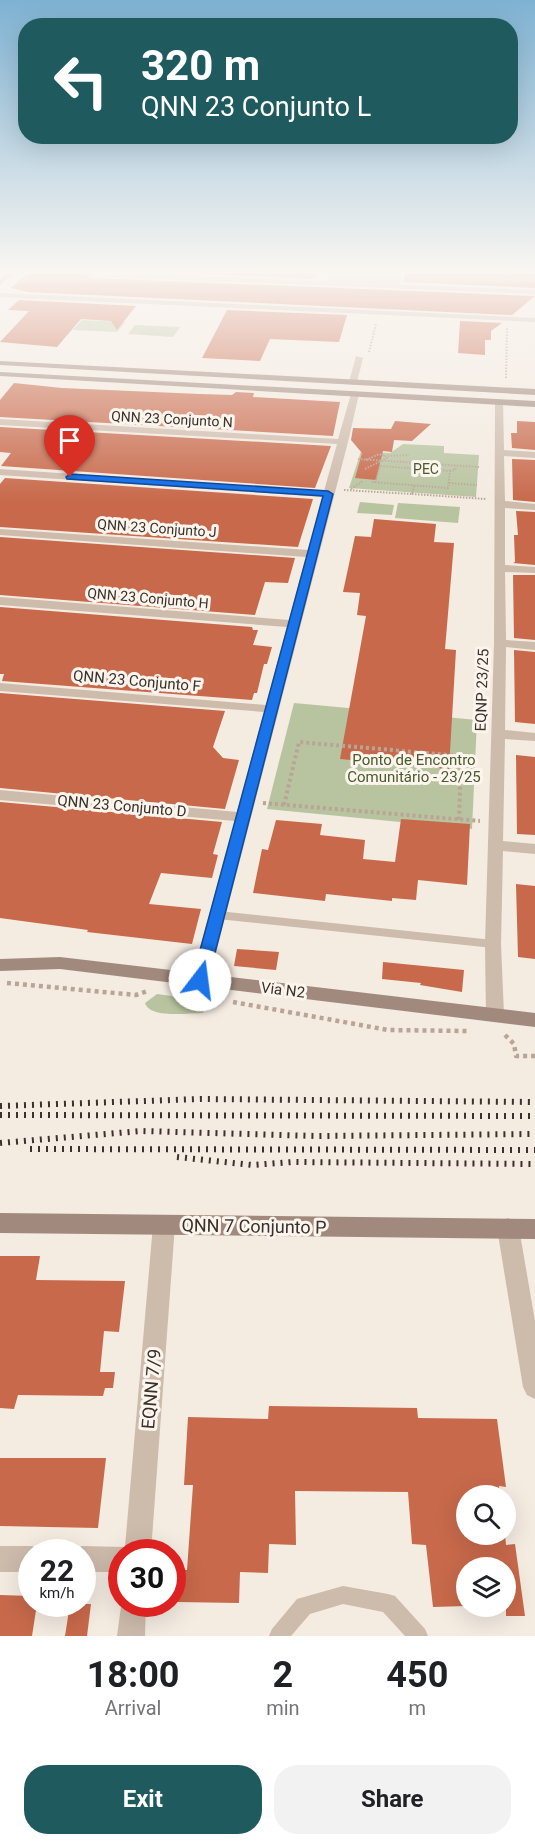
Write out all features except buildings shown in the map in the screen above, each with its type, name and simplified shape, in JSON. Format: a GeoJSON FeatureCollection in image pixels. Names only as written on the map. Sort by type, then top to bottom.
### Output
{"type":"FeatureCollection","features":[{"type":"Feature","properties":{"kind":"main road"},"geometry":{"type":"LineString","coordinates":[[0,363],[254,376],[354,388],[503,396],[535,404]]}},
{"type":"Feature","properties":{"kind":"main road"},"geometry":{"type":"LineString","coordinates":[[0,373],[109,377],[119,372],[111,368]]}},
{"type":"Feature","properties":{"kind":"main road"},"geometry":{"type":"LineString","coordinates":[[0,373],[135,382],[354,388],[503,396],[535,392]]}},
{"type":"Feature","properties":{"kind":"main road"},"geometry":{"type":"LineString","coordinates":[[135,382],[130,380],[130,377],[143,373],[203,377],[254,376]]}},
{"type":"Feature","properties":{"kind":"main road"},"geometry":{"type":"LineString","coordinates":[[0,957],[60,963]]}},
{"type":"Feature","properties":{"kind":"main road","name":"Via N2"},"geometry":{"type":"LineString","coordinates":[[0,965],[60,963],[535,1020]]}},
{"type":"Feature","properties":{"kind":"main road","name":"QNN 7 Conjunto P"},"geometry":{"type":"LineString","coordinates":[[0,1223],[535,1229]]}},
{"type":"Feature","properties":{"kind":"street"},"geometry":{"type":"LineString","coordinates":[[200,980],[343,442],[359,358]]}},
{"type":"Feature","properties":{"kind":"street","name":"EQNP 23/25"},"geometry":{"type":"LineString","coordinates":[[495,1015],[493,944],[500,643],[500,453],[503,396]]}},
{"type":"Feature","properties":{"kind":"street","name":"QNN 23 Conjunto N"},"geometry":{"type":"LineString","coordinates":[[0,423],[343,442]]}},
{"type":"Feature","properties":{"kind":"street"},"geometry":{"type":"LineString","coordinates":[[500,453],[535,455]]}},
{"type":"Feature","properties":{"kind":"street"},"geometry":{"type":"LineString","coordinates":[[0,472],[328,494]]}},
{"type":"Feature","properties":{"kind":"street"},"geometry":{"type":"LineString","coordinates":[[500,504],[535,507]]}},
{"type":"Feature","properties":{"kind":"street","name":"QNN 23 Conjunto J"},"geometry":{"type":"LineString","coordinates":[[0,532],[312,554]]}},
{"type":"Feature","properties":{"kind":"street"},"geometry":{"type":"LineString","coordinates":[[499,568],[535,570]]}},
{"type":"Feature","properties":{"kind":"street","name":"QNN 23 Conjunto H"},"geometry":{"type":"LineString","coordinates":[[0,601],[295,624]]}},
{"type":"Feature","properties":{"kind":"street"},"geometry":{"type":"LineString","coordinates":[[500,643],[535,646]]}},
{"type":"Feature","properties":{"kind":"street","name":"QNN 23 Conjunto F"},"geometry":{"type":"LineString","coordinates":[[0,687],[272,709]]}},
{"type":"Feature","properties":{"kind":"street"},"geometry":{"type":"LineString","coordinates":[[497,734],[535,737]]}},
{"type":"Feature","properties":{"kind":"street","name":"QNN 23 Conjunto D"},"geometry":{"type":"LineString","coordinates":[[0,795],[243,817]]}},
{"type":"Feature","properties":{"kind":"street"},"geometry":{"type":"LineString","coordinates":[[495,845],[535,849]]}},
{"type":"Feature","properties":{"kind":"street","name":"EQNN 7/9"},"geometry":{"type":"LineString","coordinates":[[139,1539],[164,1225]]}},
{"type":"Feature","properties":{"kind":"street"},"geometry":{"type":"LineString","coordinates":[[508,1228],[535,1387]]}},
{"type":"Feature","properties":{"kind":"street"},"geometry":{"type":"LineString","coordinates":[[0,1559],[18,1559]]}},
{"type":"Feature","properties":{"kind":"street"},"geometry":{"type":"LineString","coordinates":[[131,1636],[132,1617]]}},
{"type":"Feature","properties":{"kind":"lane"},"geometry":{"type":"LineString","coordinates":[[218,915],[493,944]]}},
{"type":"Feature","properties":{"kind":"lane"},"geometry":{"type":"LineString","coordinates":[[279,1636],[304,1606],[343,1594],[388,1603],[418,1636]]}},
{"type":"Feature","properties":{"kind":"path"},"geometry":{"type":"LineString","coordinates":[[359,358],[368,359],[370,349]]}},
{"type":"Feature","properties":{"kind":"path"},"geometry":{"type":"LineString","coordinates":[[503,396],[505,349]]}},
{"type":"Feature","properties":{"kind":"path"},"geometry":{"type":"LineString","coordinates":[[366,460],[379,454],[409,455]]}},
{"type":"Feature","properties":{"kind":"path"},"geometry":{"type":"LineString","coordinates":[[385,456],[387,458],[385,461]]}},
{"type":"Feature","properties":{"kind":"path"},"geometry":{"type":"LineString","coordinates":[[358,459],[478,467]]}},
{"type":"Feature","properties":{"kind":"path"},"geometry":{"type":"LineString","coordinates":[[365,469],[385,461]]}},
{"type":"Feature","properties":{"kind":"path"},"geometry":{"type":"LineString","coordinates":[[450,471],[448,488],[373,482],[380,466],[450,471],[455,470],[456,466]]}},
{"type":"Feature","properties":{"kind":"path"},"geometry":{"type":"LineString","coordinates":[[350,490],[363,481]]}},
{"type":"Feature","properties":{"kind":"path"},"geometry":{"type":"LineString","coordinates":[[449,483],[477,485]]}},
{"type":"Feature","properties":{"kind":"path"},"geometry":{"type":"LineString","coordinates":[[412,494],[414,486]]}},
{"type":"Feature","properties":{"kind":"path"},"geometry":{"type":"LineString","coordinates":[[344,490],[486,499]]}},
{"type":"Feature","properties":{"kind":"path"},"geometry":{"type":"LineString","coordinates":[[284,805],[299,742],[341,745],[461,756],[459,821]]}},
{"type":"Feature","properties":{"kind":"path"},"geometry":{"type":"LineString","coordinates":[[248,802],[459,821],[496,822]]}},
{"type":"Feature","properties":{"kind":"path"},"geometry":{"type":"LineString","coordinates":[[0,982],[136,995],[149,990],[159,992]]}},
{"type":"Feature","properties":{"kind":"path"},"geometry":{"type":"LineString","coordinates":[[224,984],[220,999],[302,1016],[388,1030],[477,1032]]}},
{"type":"Feature","properties":{"kind":"path"},"geometry":{"type":"LineString","coordinates":[[466,1012],[467,1031]]}},
{"type":"Feature","properties":{"kind":"path"},"geometry":{"type":"LineString","coordinates":[[496,1034],[506,1035],[514,1044],[516,1056],[535,1056]]}},
{"type":"Feature","properties":{"kind":"green space","name":"PEC"},"geometry":{"type":"Polygon","coordinates":[[[403,444],[444,446],[444,453],[479,455],[476,497],[349,488],[361,451],[390,453],[403,444]]]}},
{"type":"Feature","properties":{"kind":"green space"},"geometry":{"type":"Polygon","coordinates":[[[360,502],[394,505],[392,515],[357,513],[360,502]]]}},
{"type":"Feature","properties":{"kind":"green space"},"geometry":{"type":"Polygon","coordinates":[[[398,503],[460,507],[458,523],[395,518],[398,503]]]}},
{"type":"Feature","properties":{"kind":"green space","name":"Ponto de Encontro Comunitário - 23/25"},"geometry":{"type":"Polygon","coordinates":[[[294,703],[477,720],[472,829],[267,809],[294,703]]]}},
{"type":"Feature","properties":{"kind":"green space"},"geometry":{"type":"Polygon","coordinates":[[[157,994],[208,1001],[203,1013],[162,1013],[148,1008],[145,1003],[157,994]]]}},
{"type":"Feature","properties":{"kind":"railway"},"geometry":{"type":"LineString","coordinates":[[0,1106],[201,1099],[535,1102]]}},
{"type":"Feature","properties":{"kind":"railway"},"geometry":{"type":"LineString","coordinates":[[0,1115],[535,1116]]}},
{"type":"Feature","properties":{"kind":"railway"},"geometry":{"type":"LineString","coordinates":[[0,1143],[141,1131],[317,1136],[535,1134]]}},
{"type":"Feature","properties":{"kind":"railway"},"geometry":{"type":"LineString","coordinates":[[30,1149],[535,1150]]}},
{"type":"Feature","properties":{"kind":"railway"},"geometry":{"type":"LineString","coordinates":[[177,1157],[252,1165],[293,1162],[535,1164]]}},
{"type":"Feature","properties":{"kind":"route"},"geometry":{"type":"LineString","coordinates":[[70,477],[328,494],[200,980]]}}]}
